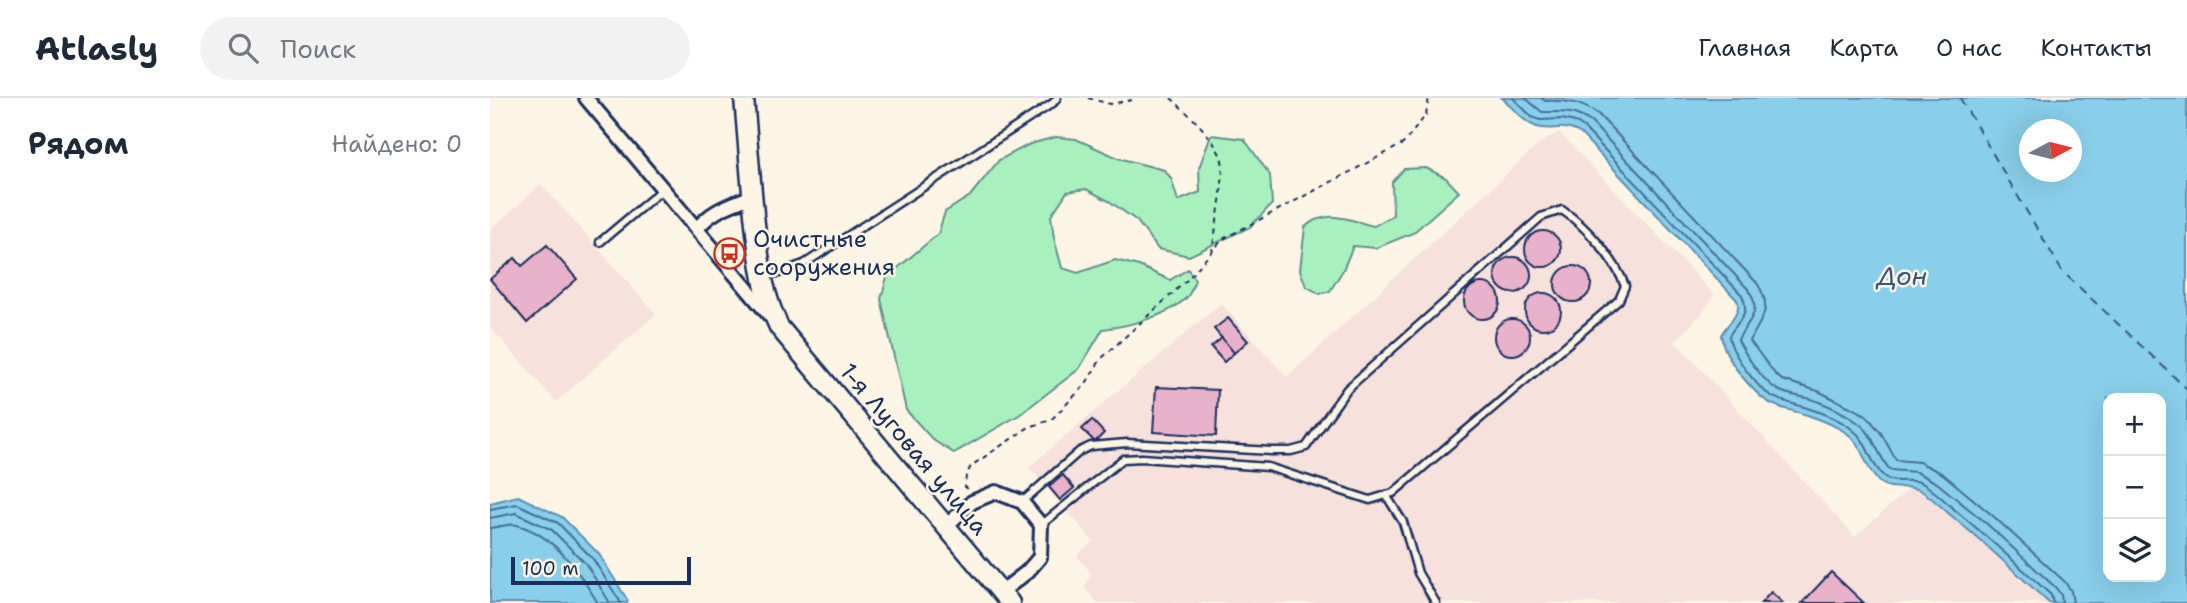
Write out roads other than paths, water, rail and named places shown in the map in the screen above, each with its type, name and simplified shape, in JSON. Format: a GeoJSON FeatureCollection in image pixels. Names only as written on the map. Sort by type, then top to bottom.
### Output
{"type":"FeatureCollection","features":[{"type":"Feature","properties":{"kind":"main road","name":"1-я Луговая улица"},"geometry":{"type":"LineString","coordinates":[[744,98],[752,197],[762,274],[770,306],[779,327],[1006,598]]}},
{"type":"Feature","properties":{"kind":"street","name":"1-я Луговая улица"},"geometry":{"type":"LineString","coordinates":[[586,98],[779,327]]}},
{"type":"Feature","properties":{"kind":"street"},"geometry":{"type":"LineString","coordinates":[[697,229],[705,218],[715,212],[752,197]]}},
{"type":"Feature","properties":{"kind":"street"},"geometry":{"type":"LineString","coordinates":[[946,526],[972,502],[996,492],[1022,502],[1041,525],[1040,557],[1006,598]]}},
{"type":"Feature","properties":{"kind":"lane"},"geometry":{"type":"LineString","coordinates":[[762,274],[779,273],[804,264],[1057,98]]}},
{"type":"Feature","properties":{"kind":"lane"},"geometry":{"type":"LineString","coordinates":[[600,242],[663,189]]}},
{"type":"Feature","properties":{"kind":"lane"},"geometry":{"type":"LineString","coordinates":[[1022,502],[1080,451],[1091,446],[1127,443],[1272,451],[1291,451],[1306,447],[1347,389],[1541,217],[1562,210],[1576,219],[1619,270],[1625,286],[1619,300],[1393,494],[1370,500],[1268,467],[1123,459],[1041,525]]}},
{"type":"Feature","properties":{"kind":"lane"},"geometry":{"type":"LineString","coordinates":[[1386,495],[1403,522],[1418,573],[1436,603]]}},
{"type":"Feature","properties":{"kind":"water","name":"Дон"},"geometry":{"type":"Polygon","coordinates":[[[1502,98],[2187,98],[2187,603],[2049,603],[1934,500],[1916,489],[1890,487],[1880,483],[1871,472],[1858,445],[1848,434],[1763,398],[1745,381],[1723,343],[1721,335],[1736,314],[1737,300],[1581,134],[1563,128],[1537,127],[1523,119],[1502,98]]]}},
{"type":"Feature","properties":{"kind":"water"},"geometry":{"type":"Polygon","coordinates":[[[518,496],[562,517],[599,554],[627,603],[490,603],[490,503],[518,496]]]}},
{"type":"Feature","properties":{"kind":"place","name":"Очистные сооружения"},"geometry":{"type":"Point","coordinates":[730,253]}}]}
